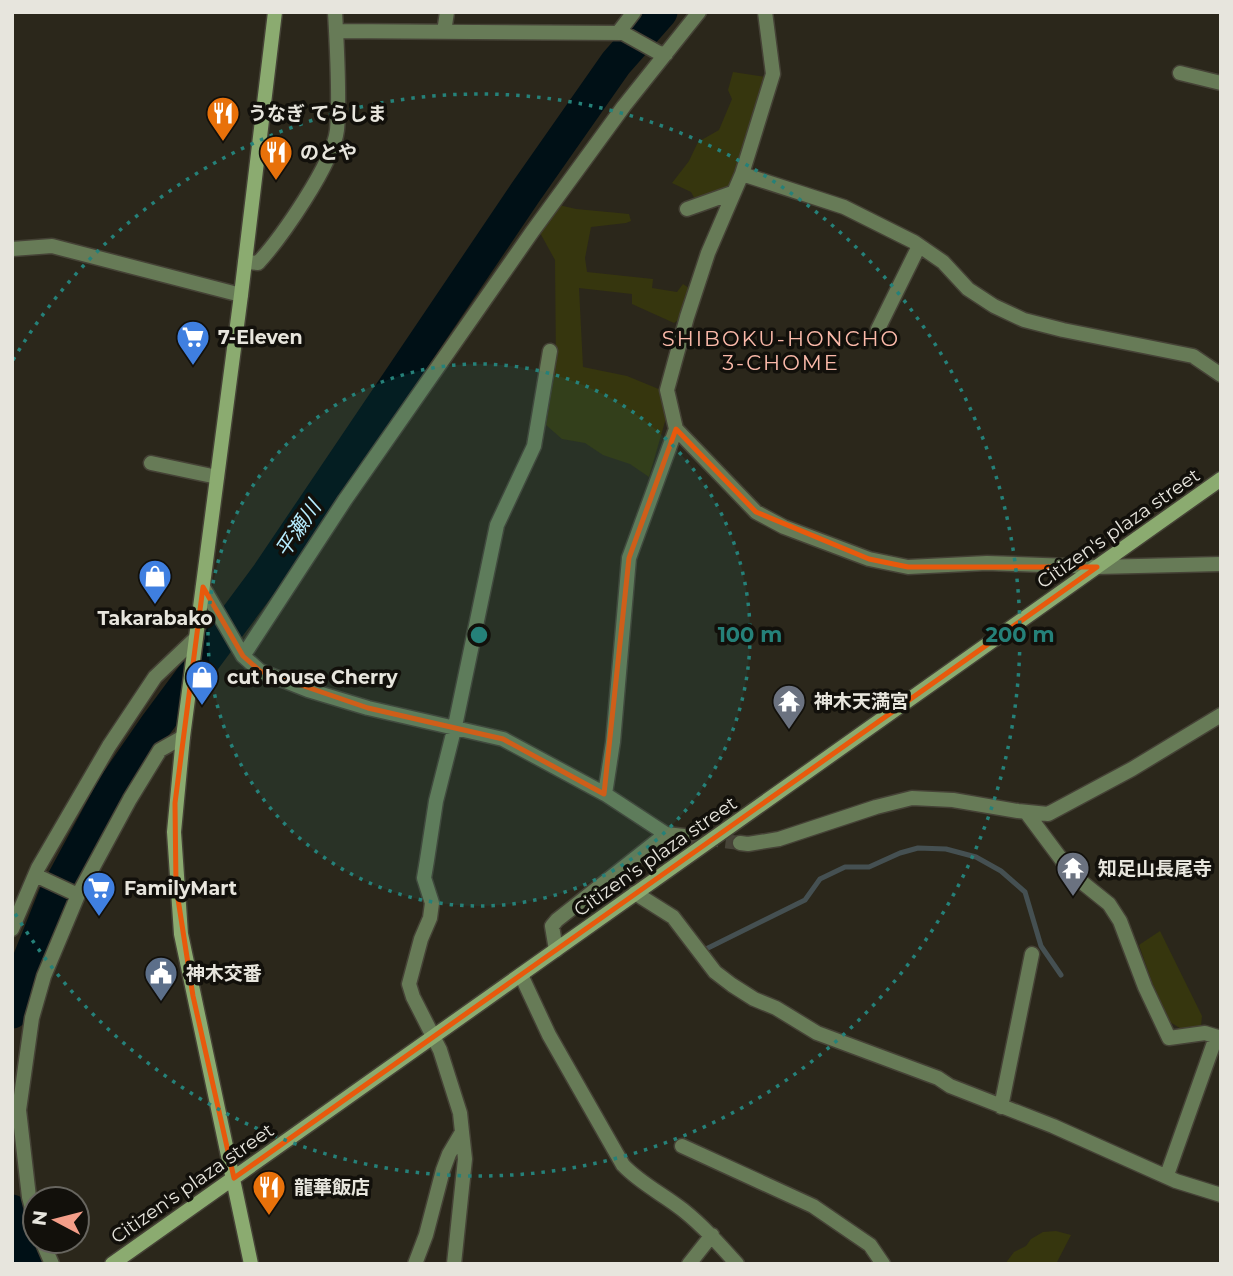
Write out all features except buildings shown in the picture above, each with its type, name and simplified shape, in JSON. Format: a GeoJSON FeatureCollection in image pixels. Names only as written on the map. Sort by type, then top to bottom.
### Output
{"type":"FeatureCollection","features":[{"type":"Feature","properties":{"kind":"street"},"geometry":{"type":"LineString","coordinates":[[251,1264],[181,934],[174,832],[183,737],[275,12]]}},
{"type":"Feature","properties":{"kind":"street"},"geometry":{"type":"LineString","coordinates":[[245,262],[258,263],[271,250],[324,167],[337,133],[335,12]]}},
{"type":"Feature","properties":{"kind":"street"},"geometry":{"type":"LineString","coordinates":[[444,32],[447,12]]}},
{"type":"Feature","properties":{"kind":"street"},"geometry":{"type":"LineString","coordinates":[[621,33],[634,12]]}},
{"type":"Feature","properties":{"kind":"street"},"geometry":{"type":"LineString","coordinates":[[243,656],[345,500],[532,232],[663,53],[699,12]]}},
{"type":"Feature","properties":{"kind":"street"},"geometry":{"type":"LineString","coordinates":[[765,12],[773,74],[742,174],[708,253],[667,390],[676,429],[756,512],[784,527],[869,559],[908,567],[986,563],[1097,567],[1221,564]]}},
{"type":"Feature","properties":{"kind":"street"},"geometry":{"type":"LineString","coordinates":[[336,31],[621,33],[663,53]]}},
{"type":"Feature","properties":{"kind":"street"},"geometry":{"type":"LineString","coordinates":[[1180,74],[1221,83]]}},
{"type":"Feature","properties":{"kind":"street"},"geometry":{"type":"LineString","coordinates":[[742,174],[844,206],[919,246],[943,262],[968,289],[994,306],[1024,320],[1193,356],[1221,375]]}},
{"type":"Feature","properties":{"kind":"street"},"geometry":{"type":"LineString","coordinates":[[687,209],[732,193]]}},
{"type":"Feature","properties":{"kind":"street"},"geometry":{"type":"LineString","coordinates":[[12,249],[52,246],[241,295]]}},
{"type":"Feature","properties":{"kind":"street"},"geometry":{"type":"LineString","coordinates":[[878,329],[919,246]]}},
{"type":"Feature","properties":{"kind":"street"},"geometry":{"type":"LineString","coordinates":[[454,1264],[465,1159],[460,1113],[450,1077],[409,984],[421,939],[430,918],[432,903],[424,878],[436,801],[455,726],[497,525],[534,446],[551,351]]}},
{"type":"Feature","properties":{"kind":"street"},"geometry":{"type":"LineString","coordinates":[[605,794],[613,742],[629,558],[676,429]]}},
{"type":"Feature","properties":{"kind":"street"},"geometry":{"type":"LineString","coordinates":[[150,463],[216,477]]}},
{"type":"Feature","properties":{"kind":"street","name":"Citizen's plaza street"},"geometry":{"type":"LineString","coordinates":[[112,1264],[1221,479]]}},
{"type":"Feature","properties":{"kind":"street"},"geometry":{"type":"LineString","coordinates":[[203,587],[243,656],[260,671],[308,690],[368,708],[503,739],[605,794],[666,834],[684,836]]}},
{"type":"Feature","properties":{"kind":"street"},"geometry":{"type":"LineString","coordinates":[[12,929],[109,746],[155,677],[196,638]]}},
{"type":"Feature","properties":{"kind":"street"},"geometry":{"type":"LineString","coordinates":[[740,843],[779,839],[912,798],[953,800],[1048,814],[1132,769],[1221,715]]}},
{"type":"Feature","properties":{"kind":"street"},"geometry":{"type":"LineString","coordinates":[[28,1185],[19,1110],[26,1049],[44,976],[75,894],[160,750],[183,737]]}},
{"type":"Feature","properties":{"kind":"street"},"geometry":{"type":"LineString","coordinates":[[1027,812],[1073,875],[1109,905],[1120,921],[1145,987],[1169,1038],[1205,1033],[1219,1037],[1167,1175]]}},
{"type":"Feature","properties":{"kind":"street"},"geometry":{"type":"LineString","coordinates":[[556,950],[552,926],[557,920],[666,834]]}},
{"type":"Feature","properties":{"kind":"street"},"geometry":{"type":"LineString","coordinates":[[40,878],[75,894]]}},
{"type":"Feature","properties":{"kind":"street"},"geometry":{"type":"LineString","coordinates":[[635,893],[673,917],[715,972],[754,999],[776,1008],[817,1033],[929,1074],[950,1086],[1053,1126],[1176,1181],[1221,1195]]}},
{"type":"Feature","properties":{"kind":"street"},"geometry":{"type":"LineString","coordinates":[[1000,1107],[1032,954]]}},
{"type":"Feature","properties":{"kind":"street"},"geometry":{"type":"LineString","coordinates":[[521,975],[549,1035],[623,1165],[635,1178],[681,1209],[712,1235],[737,1264]]}},
{"type":"Feature","properties":{"kind":"street"},"geometry":{"type":"LineString","coordinates":[[415,1264],[426,1235],[443,1170],[462,1132]]}},
{"type":"Feature","properties":{"kind":"street"},"geometry":{"type":"LineString","coordinates":[[682,1146],[813,1206],[870,1245],[883,1264]]}},
{"type":"Feature","properties":{"kind":"street"},"geometry":{"type":"LineString","coordinates":[[689,1264],[712,1235]]}},
{"type":"Feature","properties":{"kind":"highlighted area"},"geometry":{"type":"Polygon","coordinates":[[[676,429],[756,512],[869,559],[908,567],[1097,567],[234,1178],[193,996],[176,886],[175,803],[203,587],[243,656],[260,671],[368,708],[503,739],[604,794],[629,558],[676,429]]]}},
{"type":"Feature","properties":{"kind":"shaded area"},"geometry":{"type":"Polygon","coordinates":[[[733,72],[766,77],[732,184],[696,201],[691,192],[672,183],[689,161],[698,142],[719,130],[732,99],[728,90],[733,72]]]}},
{"type":"Feature","properties":{"kind":"shaded area"},"geometry":{"type":"Polygon","coordinates":[[[559,205],[629,214],[631,221],[626,223],[591,227],[585,258],[587,272],[653,279],[652,288],[677,292],[683,284],[689,288],[680,319],[674,323],[632,304],[632,294],[579,288],[583,367],[627,376],[661,390],[666,418],[649,477],[630,464],[603,455],[585,443],[562,439],[546,425],[556,365],[555,260],[539,231],[559,205]]]}},
{"type":"Feature","properties":{"kind":"shaded area"},"geometry":{"type":"Polygon","coordinates":[[[1160,931],[1202,1016],[1201,1026],[1183,1030],[1170,1022],[1153,985],[1139,945],[1160,931]]]}},
{"type":"Feature","properties":{"kind":"shaded area"},"geometry":{"type":"Polygon","coordinates":[[[1056,1231],[1071,1235],[1056,1264],[1005,1264],[1014,1252],[1026,1246],[1031,1239],[1043,1232],[1056,1231]]]}},
{"type":"Feature","properties":{"kind":"waterway","name":"平瀬川"},"geometry":{"type":"LineString","coordinates":[[12,1012],[27,965],[55,895],[114,786],[268,574],[616,63],[661,12]]}},
{"type":"Feature","properties":{"kind":"waterway"},"geometry":{"type":"LineString","coordinates":[[708,948],[805,900],[820,879],[845,867],[869,867],[918,848],[946,849],[976,857],[1001,871],[1025,892],[1041,946],[1061,975]]}},
{"type":"Feature","properties":{"kind":"waterway","name":"平瀬川"},"geometry":{"type":"LineString","coordinates":[[12,1211],[28,1264]]}},
{"type":"Feature","properties":{"kind":"tunnel"},"geometry":{"type":"LineString","coordinates":[[684,836],[740,843]]}},
{"type":"Feature","properties":{"kind":"place","name":"うなぎ てらしま"},"geometry":{"type":"Point","coordinates":[223,143]}},
{"type":"Feature","properties":{"kind":"place","name":"のとや"},"geometry":{"type":"Point","coordinates":[276,182]}},
{"type":"Feature","properties":{"kind":"place","name":"7-Eleven"},"geometry":{"type":"Point","coordinates":[193,367]}},
{"type":"Feature","properties":{"kind":"place","name":"Takarabako"},"geometry":{"type":"Point","coordinates":[155,606]}},
{"type":"Feature","properties":{"kind":"place","name":"cut house Cherry"},"geometry":{"type":"Point","coordinates":[202,707]}},
{"type":"Feature","properties":{"kind":"place","name":"神木天満宮"},"geometry":{"type":"Point","coordinates":[789,731]}},
{"type":"Feature","properties":{"kind":"place","name":"知足山長尾寺"},"geometry":{"type":"Point","coordinates":[1073,898]}},
{"type":"Feature","properties":{"kind":"place","name":"FamilyMart"},"geometry":{"type":"Point","coordinates":[99,918]}},
{"type":"Feature","properties":{"kind":"place","name":"神木交番"},"geometry":{"type":"Point","coordinates":[161,1003]}},
{"type":"Feature","properties":{"kind":"place","name":"龍華飯店"},"geometry":{"type":"Point","coordinates":[269,1217]}},
{"type":"Feature","properties":{"kind":"district","name":"SHIBOKU-HONCHO 3-CHOME"},"geometry":{"type":"Point","coordinates":[781,351]}}]}
